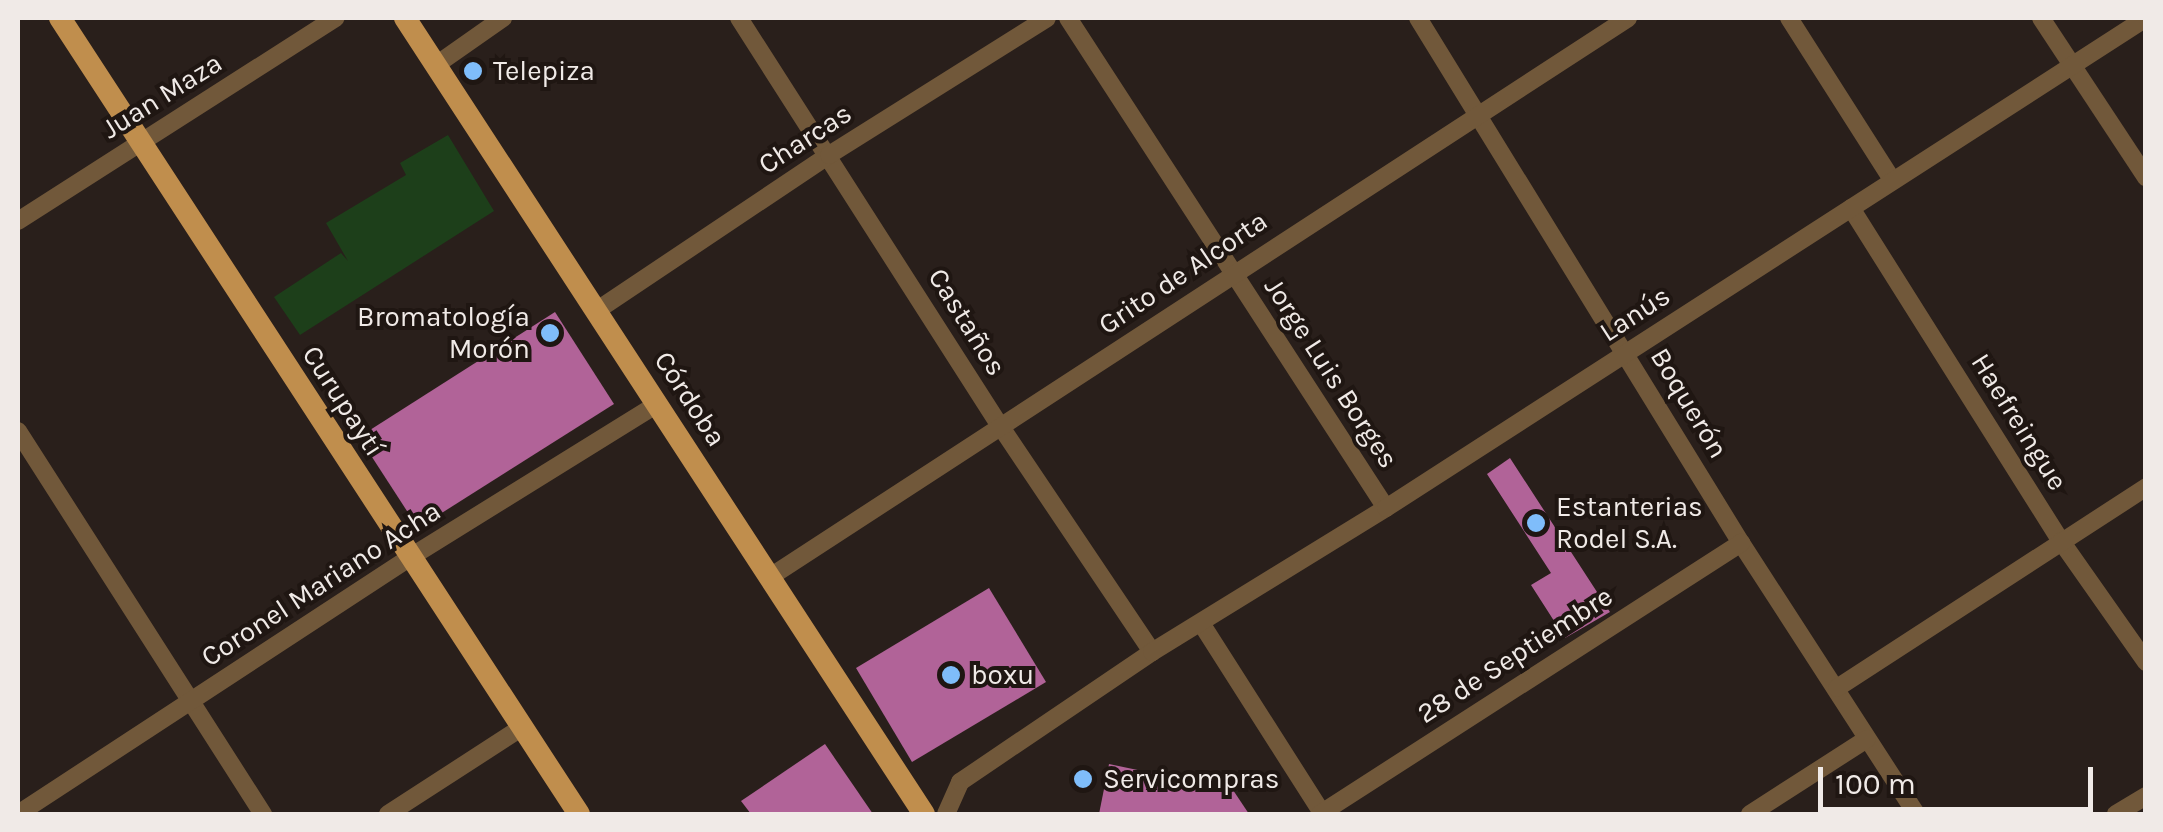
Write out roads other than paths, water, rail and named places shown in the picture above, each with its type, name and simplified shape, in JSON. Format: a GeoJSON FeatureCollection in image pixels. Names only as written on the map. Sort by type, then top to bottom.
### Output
{"type":"FeatureCollection","features":[{"type":"Feature","properties":{"kind":"main road","name":"Curupaytí"},"geometry":{"type":"LineString","coordinates":[[60,18],[579,814]]}},
{"type":"Feature","properties":{"kind":"main road","name":"Córdoba"},"geometry":{"type":"LineString","coordinates":[[405,18],[924,814]]}},
{"type":"Feature","properties":{"kind":"street","name":"Juan Maza"},"geometry":{"type":"LineString","coordinates":[[18,222],[336,18]]}},
{"type":"Feature","properties":{"kind":"street"},"geometry":{"type":"LineString","coordinates":[[436,64],[503,18]]}},
{"type":"Feature","properties":{"kind":"street","name":"Castaños"},"geometry":{"type":"LineString","coordinates":[[739,18],[1001,427],[1152,652]]}},
{"type":"Feature","properties":{"kind":"street","name":"Charcas"},"geometry":{"type":"LineString","coordinates":[[596,311],[828,155],[1047,18]]}},
{"type":"Feature","properties":{"kind":"street","name":"Jorge Luis Borges"},"geometry":{"type":"LineString","coordinates":[[1068,18],[1386,508]]}},
{"type":"Feature","properties":{"kind":"street","name":"Boquerón"},"geometry":{"type":"LineString","coordinates":[[1418,18],[1740,543],[1916,814]]}},
{"type":"Feature","properties":{"kind":"street","name":"Grito de Alcorta"},"geometry":{"type":"LineString","coordinates":[[770,577],[1232,272],[1628,18]]}},
{"type":"Feature","properties":{"kind":"street"},"geometry":{"type":"LineString","coordinates":[[1789,18],[1893,181]]}},
{"type":"Feature","properties":{"kind":"street"},"geometry":{"type":"LineString","coordinates":[[2042,18],[2146,177]]}},
{"type":"Feature","properties":{"kind":"street","name":"Lanús"},"geometry":{"type":"LineString","coordinates":[[946,814],[960,782],[1152,652],[1386,508],[2146,18]]}},
{"type":"Feature","properties":{"kind":"street","name":"Haefreingue"},"geometry":{"type":"LineString","coordinates":[[1851,208],[2062,541],[2146,662]]}},
{"type":"Feature","properties":{"kind":"street","name":"Coronel Mariano Acha"},"geometry":{"type":"LineString","coordinates":[[18,814],[410,558],[658,404]]}},
{"type":"Feature","properties":{"kind":"street"},"geometry":{"type":"LineString","coordinates":[[18,432],[263,814]]}},
{"type":"Feature","properties":{"kind":"street"},"geometry":{"type":"LineString","coordinates":[[1837,688],[2146,487]]}},
{"type":"Feature","properties":{"kind":"street","name":"28 de Septiembre"},"geometry":{"type":"LineString","coordinates":[[1321,814],[1740,543]]}},
{"type":"Feature","properties":{"kind":"street"},"geometry":{"type":"LineString","coordinates":[[1200,623],[1321,814]]}},
{"type":"Feature","properties":{"kind":"street"},"geometry":{"type":"LineString","coordinates":[[388,814],[521,728]]}},
{"type":"Feature","properties":{"kind":"street"},"geometry":{"type":"LineString","coordinates":[[1750,814],[1867,738]]}},
{"type":"Feature","properties":{"kind":"street"},"geometry":{"type":"LineString","coordinates":[[2116,814],[2146,796]]}},
{"type":"Feature","properties":{"kind":"place","name":"Telepiza"},"geometry":{"type":"Point","coordinates":[473,71]}},
{"type":"Feature","properties":{"kind":"place","name":"Bromatología Morón"},"geometry":{"type":"Point","coordinates":[550,333]}},
{"type":"Feature","properties":{"kind":"place","name":"Estanterias Rodel S.A."},"geometry":{"type":"Point","coordinates":[1536,523]}},
{"type":"Feature","properties":{"kind":"place","name":"boxu"},"geometry":{"type":"Point","coordinates":[951,675]}},
{"type":"Feature","properties":{"kind":"place","name":"Servicompras"},"geometry":{"type":"Point","coordinates":[1083,779]}}]}
